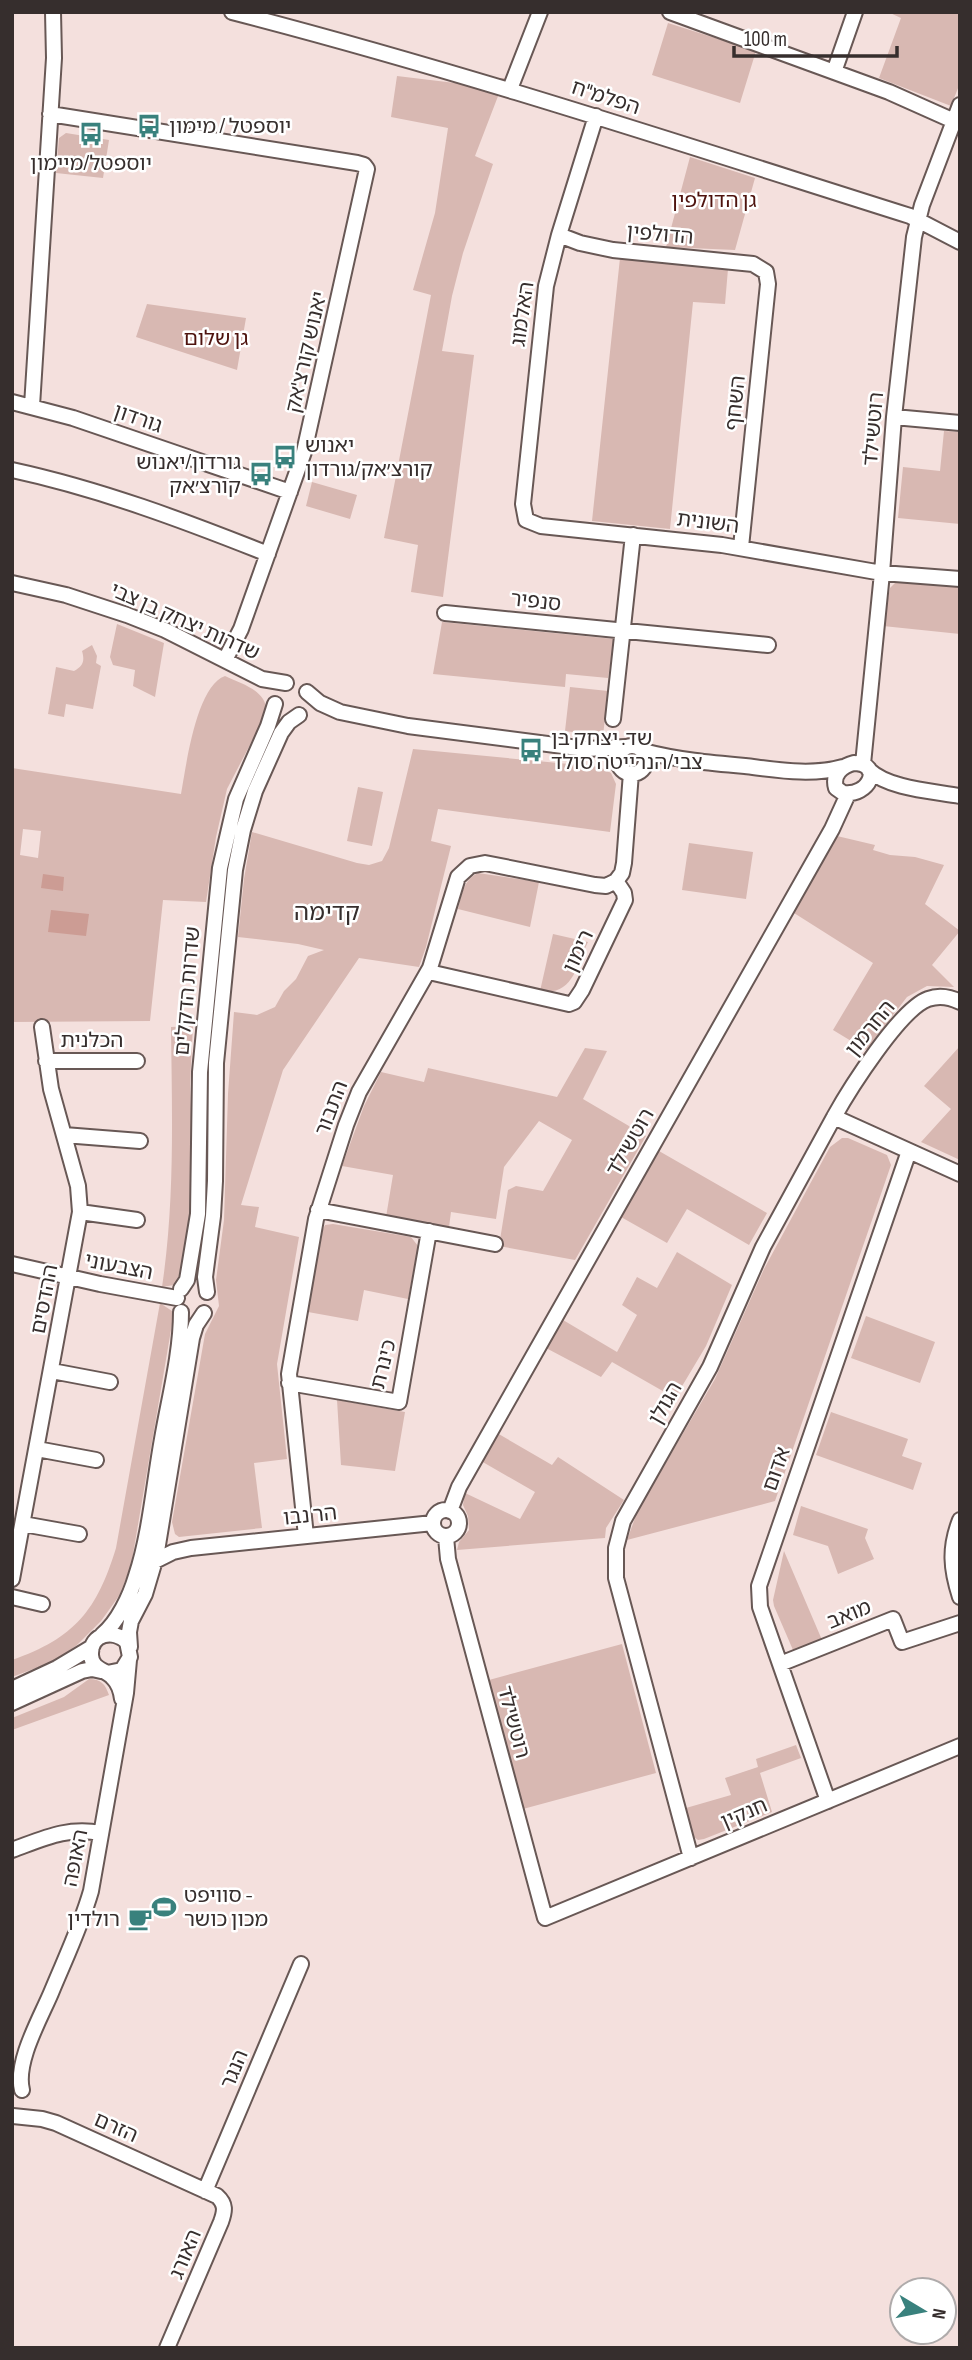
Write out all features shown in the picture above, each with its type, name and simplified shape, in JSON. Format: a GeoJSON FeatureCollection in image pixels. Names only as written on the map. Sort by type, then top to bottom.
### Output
{"type":"FeatureCollection","features":[{"type":"Feature","properties":{"kind":"street"},"geometry":{"type":"LineString","coordinates":[[32,406],[54,58],[53,12]]}},
{"type":"Feature","properties":{"kind":"street","name":"הפלמ\"ח"},"geometry":{"type":"LineString","coordinates":[[232,12],[389,53],[596,116],[918,219],[960,243]]}},
{"type":"Feature","properties":{"kind":"street"},"geometry":{"type":"LineString","coordinates":[[510,89],[540,12]]}},
{"type":"Feature","properties":{"kind":"street"},"geometry":{"type":"LineString","coordinates":[[670,12],[903,98],[954,121]]}},
{"type":"Feature","properties":{"kind":"street"},"geometry":{"type":"LineString","coordinates":[[834,72],[855,12]]}},
{"type":"Feature","properties":{"kind":"street","name":"רוטשילד"},"geometry":{"type":"LineString","coordinates":[[866,767],[894,417],[913,243],[918,219],[960,105]]}},
{"type":"Feature","properties":{"kind":"street","name":"יאנוש קורצ'אק"},"geometry":{"type":"LineString","coordinates":[[50,114],[366,166],[367,178],[308,435],[241,629],[225,660]]}},
{"type":"Feature","properties":{"kind":"street","name":"האלמוג"},"geometry":{"type":"LineString","coordinates":[[528,522],[523,504],[548,277],[596,116]]}},
{"type":"Feature","properties":{"kind":"street","name":"הדולפין"},"geometry":{"type":"LineString","coordinates":[[559,235],[613,250],[760,266]]}},
{"type":"Feature","properties":{"kind":"street","name":"השחף"},"geometry":{"type":"LineString","coordinates":[[741,547],[768,284],[766,272],[760,266]]}},
{"type":"Feature","properties":{"kind":"street","name":"גורדון"},"geometry":{"type":"LineString","coordinates":[[12,401],[290,492]]}},
{"type":"Feature","properties":{"kind":"street"},"geometry":{"type":"LineString","coordinates":[[894,417],[960,423]]}},
{"type":"Feature","properties":{"kind":"street"},"geometry":{"type":"LineString","coordinates":[[12,470],[62,482],[159,513],[268,554]]}},
{"type":"Feature","properties":{"kind":"street","name":"השונית"},"geometry":{"type":"LineString","coordinates":[[528,522],[541,526],[741,547],[882,573],[960,579]]}},
{"type":"Feature","properties":{"kind":"street"},"geometry":{"type":"LineString","coordinates":[[613,719],[633,535]]}},
{"type":"Feature","properties":{"kind":"street","name":"שדרות יצחק בן צבי"},"geometry":{"type":"LineString","coordinates":[[12,583],[66,595],[127,615],[259,678],[286,683]]}},
{"type":"Feature","properties":{"kind":"street","name":"סנפיר"},"geometry":{"type":"LineString","coordinates":[[445,613],[768,645]]}},
{"type":"Feature","properties":{"kind":"street","name":"שדרות יצחק בן צבי"},"geometry":{"type":"LineString","coordinates":[[259,678],[270,690],[275,702]]}},
{"type":"Feature","properties":{"kind":"street"},"geometry":{"type":"LineString","coordinates":[[344,713],[320,703],[299,684],[286,683],[278,689],[275,702],[286,715],[320,711],[344,713],[451,733],[586,749],[635,746],[643,751],[680,759],[796,772],[822,771],[851,764],[866,767],[874,775],[894,783],[960,796]]}},
{"type":"Feature","properties":{"kind":"street"},"geometry":{"type":"LineString","coordinates":[[300,714],[307,705],[307,692]]}},
{"type":"Feature","properties":{"kind":"street","name":"שדרות הדקלים"},"geometry":{"type":"LineString","coordinates":[[12,1689],[57,1668],[97,1641],[109,1628],[127,1599],[140,1562],[181,1327],[180,1300],[189,1271],[198,1214],[200,1072],[221,861],[236,799],[271,719],[275,702]]}},
{"type":"Feature","properties":{"kind":"street","name":"שדרות הדקלים"},"geometry":{"type":"LineString","coordinates":[[130,1654],[130,1625],[145,1594],[155,1561],[191,1345],[196,1325],[209,1304],[205,1277],[215,1181],[216,1073],[235,870],[255,791],[283,730],[300,714]]}},
{"type":"Feature","properties":{"kind":"street"},"geometry":{"type":"LineString","coordinates":[[626,747],[619,757],[631,770]]}},
{"type":"Feature","properties":{"kind":"street"},"geometry":{"type":"LineString","coordinates":[[586,749],[631,770],[680,759]]}},
{"type":"Feature","properties":{"kind":"street"},"geometry":{"type":"LineString","coordinates":[[631,770],[646,760],[643,751]]}},
{"type":"Feature","properties":{"kind":"street"},"geometry":{"type":"LineString","coordinates":[[842,791],[835,778],[843,767]]}},
{"type":"Feature","properties":{"kind":"street"},"geometry":{"type":"LineString","coordinates":[[864,788],[870,777],[866,767]]}},
{"type":"Feature","properties":{"kind":"street","name":"רימון"},"geometry":{"type":"LineString","coordinates":[[429,972],[569,1004],[574,1002],[625,900],[616,881],[622,873],[624,863],[631,770]]}},
{"type":"Feature","properties":{"kind":"street"},"geometry":{"type":"LineString","coordinates":[[796,772],[842,791],[856,793],[878,784],[894,783]]}},
{"type":"Feature","properties":{"kind":"street","name":"רוטשילד"},"geometry":{"type":"LineString","coordinates":[[450,1511],[460,1484],[832,828],[842,791]]}},
{"type":"Feature","properties":{"kind":"street","name":"התבור"},"geometry":{"type":"LineString","coordinates":[[306,1536],[289,1383],[297,1319],[318,1210],[359,1092],[429,972],[455,883],[461,872],[470,866],[491,864],[601,886],[616,881]]}},
{"type":"Feature","properties":{"kind":"street","name":"החרמון"},"geometry":{"type":"LineString","coordinates":[[834,1117],[864,1068],[913,1008],[933,998],[944,997],[960,1002]]}},
{"type":"Feature","properties":{"kind":"street","name":"ההדסים"},"geometry":{"type":"LineString","coordinates":[[12,1579],[80,1212],[79,1186],[53,1096],[42,1027]]}},
{"type":"Feature","properties":{"kind":"street","name":"הכלנית"},"geometry":{"type":"LineString","coordinates":[[47,1060],[136,1061]]}},
{"type":"Feature","properties":{"kind":"street"},"geometry":{"type":"LineString","coordinates":[[834,1117],[960,1174]]}},
{"type":"Feature","properties":{"kind":"street","name":"הגולן"},"geometry":{"type":"LineString","coordinates":[[691,1858],[617,1585],[617,1541],[626,1514],[710,1367],[763,1247],[834,1117]]}},
{"type":"Feature","properties":{"kind":"street"},"geometry":{"type":"LineString","coordinates":[[64,1135],[140,1141]]}},
{"type":"Feature","properties":{"kind":"street","name":"אדום"},"geometry":{"type":"LineString","coordinates":[[828,1801],[759,1605],[759,1582],[909,1151]]}},
{"type":"Feature","properties":{"kind":"street"},"geometry":{"type":"LineString","coordinates":[[318,1210],[495,1244]]}},
{"type":"Feature","properties":{"kind":"street"},"geometry":{"type":"LineString","coordinates":[[80,1212],[137,1220]]}},
{"type":"Feature","properties":{"kind":"street","name":"כינרת"},"geometry":{"type":"LineString","coordinates":[[289,1383],[399,1402],[429,1231]]}},
{"type":"Feature","properties":{"kind":"street","name":"הצבעוני"},"geometry":{"type":"LineString","coordinates":[[12,1264],[180,1300]]}},
{"type":"Feature","properties":{"kind":"street"},"geometry":{"type":"LineString","coordinates":[[204,1313],[193,1317],[180,1300],[193,1284],[201,1286],[206,1292]]}},
{"type":"Feature","properties":{"kind":"street"},"geometry":{"type":"LineString","coordinates":[[52,1371],[110,1382]]}},
{"type":"Feature","properties":{"kind":"street"},"geometry":{"type":"LineString","coordinates":[[37,1449],[96,1460]]}},
{"type":"Feature","properties":{"kind":"street"},"geometry":{"type":"LineString","coordinates":[[450,1511],[456,1514],[459,1523],[455,1533],[446,1536],[436,1533],[432,1523],[438,1512],[450,1511]]}},
{"type":"Feature","properties":{"kind":"street"},"geometry":{"type":"LineString","coordinates":[[960,1520],[953,1539],[951,1559],[960,1597]]}},
{"type":"Feature","properties":{"kind":"street","name":"הר נבו"},"geometry":{"type":"LineString","coordinates":[[155,1561],[173,1552],[191,1548],[432,1523]]}},
{"type":"Feature","properties":{"kind":"street"},"geometry":{"type":"LineString","coordinates":[[23,1524],[79,1534]]}},
{"type":"Feature","properties":{"kind":"street"},"geometry":{"type":"LineString","coordinates":[[161,1527],[170,1540],[191,1548]]}},
{"type":"Feature","properties":{"kind":"street","name":"רוטשילד"},"geometry":{"type":"LineString","coordinates":[[446,1536],[448,1559],[545,1919]]}},
{"type":"Feature","properties":{"kind":"street"},"geometry":{"type":"LineString","coordinates":[[12,1597],[42,1604]]}},
{"type":"Feature","properties":{"kind":"street","name":"מואב"},"geometry":{"type":"LineString","coordinates":[[780,1664],[893,1619],[902,1642],[960,1623]]}},
{"type":"Feature","properties":{"kind":"street"},"geometry":{"type":"LineString","coordinates":[[12,1703],[82,1671],[92,1669],[104,1672],[122,1670],[130,1654],[125,1639],[117,1634],[97,1641],[93,1662],[104,1672],[119,1686],[123,1706]]}},
{"type":"Feature","properties":{"kind":"street","name":"האופה"},"geometry":{"type":"LineString","coordinates":[[13,2116],[23,2105],[17,2086],[27,2049],[84,1914],[91,1891],[130,1654]]}},
{"type":"Feature","properties":{"kind":"street","name":"חנקין"},"geometry":{"type":"LineString","coordinates":[[545,1919],[960,1746]]}},
{"type":"Feature","properties":{"kind":"street"},"geometry":{"type":"LineString","coordinates":[[12,1850],[62,1832],[79,1830],[102,1833]]}},
{"type":"Feature","properties":{"kind":"street","name":"הנגר"},"geometry":{"type":"LineString","coordinates":[[202,2189],[300,1964]]}},
{"type":"Feature","properties":{"kind":"street","name":"האופה"},"geometry":{"type":"LineString","coordinates":[[12,2068],[27,2049]]}},
{"type":"Feature","properties":{"kind":"street","name":"הזרם"},"geometry":{"type":"LineString","coordinates":[[13,2116],[56,2123],[202,2189]]}},
{"type":"Feature","properties":{"kind":"street","name":"האורג"},"geometry":{"type":"LineString","coordinates":[[167,2348],[224,2214],[222,2200],[202,2189]]}},
{"type":"Feature","properties":{"kind":"green space"},"geometry":{"type":"Polygon","coordinates":[[[888,12],[960,12],[960,83],[951,106],[879,78],[901,18],[888,12]]]}},
{"type":"Feature","properties":{"kind":"green space"},"geometry":{"type":"Polygon","coordinates":[[[668,23],[756,51],[740,103],[652,75],[668,23]]]}},
{"type":"Feature","properties":{"kind":"green space"},"geometry":{"type":"Polygon","coordinates":[[[397,76],[455,83],[473,78],[505,78],[475,156],[493,164],[463,253],[442,351],[474,355],[443,597],[411,592],[418,545],[384,538],[431,295],[413,290],[435,213],[448,128],[391,117],[397,76]]]}},
{"type":"Feature","properties":{"kind":"green space"},"geometry":{"type":"Polygon","coordinates":[[[66,133],[109,140],[103,178],[56,173],[59,138],[66,133]]]}},
{"type":"Feature","properties":{"kind":"green space","name":"גן הדולפין"},"geometry":{"type":"Polygon","coordinates":[[[690,157],[755,178],[735,250],[666,247],[690,157]]]}},
{"type":"Feature","properties":{"kind":"green space"},"geometry":{"type":"Polygon","coordinates":[[[620,258],[728,269],[725,304],[693,302],[670,529],[592,521],[620,258]]]}},
{"type":"Feature","properties":{"kind":"green space","name":"גן שלום"},"geometry":{"type":"Polygon","coordinates":[[[147,304],[246,318],[237,370],[136,337],[147,304]]]}},
{"type":"Feature","properties":{"kind":"green space"},"geometry":{"type":"Polygon","coordinates":[[[944,431],[960,432],[960,524],[898,518],[903,467],[940,471],[944,431]]]}},
{"type":"Feature","properties":{"kind":"green space"},"geometry":{"type":"Polygon","coordinates":[[[312,482],[357,495],[350,519],[306,506],[312,482]]]}},
{"type":"Feature","properties":{"kind":"green space"},"geometry":{"type":"Polygon","coordinates":[[[898,580],[960,586],[960,634],[883,626],[890,588],[898,580]]]}},
{"type":"Feature","properties":{"kind":"green space"},"geometry":{"type":"Polygon","coordinates":[[[442,622],[614,639],[608,678],[566,674],[565,687],[433,674],[442,622]]]}},
{"type":"Feature","properties":{"kind":"green space"},"geometry":{"type":"Polygon","coordinates":[[[117,624],[164,643],[155,697],[133,686],[135,670],[113,665],[110,657],[117,624]]]}},
{"type":"Feature","properties":{"kind":"green space"},"geometry":{"type":"Polygon","coordinates":[[[92,645],[97,656],[96,663],[101,666],[93,709],[66,704],[64,717],[48,714],[56,667],[74,671],[82,663],[82,651],[92,645]]]}},
{"type":"Feature","properties":{"kind":"green space"},"geometry":{"type":"Polygon","coordinates":[[[225,676],[252,689],[266,704],[267,712],[227,789],[206,902],[163,900],[150,1021],[12,1022],[12,768],[181,794],[194,729],[207,695],[215,683],[225,676]],[[23,829],[20,855],[38,858],[41,831],[23,829]]]}},
{"type":"Feature","properties":{"kind":"green space"},"geometry":{"type":"Polygon","coordinates":[[[570,687],[608,691],[603,736],[565,731],[570,687]]]}},
{"type":"Feature","properties":{"kind":"green space"},"geometry":{"type":"Polygon","coordinates":[[[413,749],[600,767],[611,773],[616,784],[610,832],[438,809],[431,841],[451,846],[419,967],[359,958],[283,1070],[241,1205],[259,1207],[255,1227],[299,1237],[277,1364],[287,1459],[254,1463],[262,1528],[179,1537],[175,1534],[172,1522],[205,1334],[219,1306],[216,1280],[224,1220],[234,1012],[257,1015],[275,1007],[284,991],[296,979],[308,956],[324,950],[238,937],[252,832],[357,863],[369,865],[382,861],[389,848],[413,749]]]}},
{"type":"Feature","properties":{"kind":"green space"},"geometry":{"type":"Polygon","coordinates":[[[358,787],[383,792],[372,846],[347,841],[358,787]]]}},
{"type":"Feature","properties":{"kind":"green space"},"geometry":{"type":"Polygon","coordinates":[[[837,836],[875,845],[873,850],[890,855],[915,857],[944,865],[925,904],[960,931],[932,965],[954,987],[927,986],[907,997],[866,1050],[833,1030],[873,963],[794,913],[837,836]]]}},
{"type":"Feature","properties":{"kind":"green space"},"geometry":{"type":"Polygon","coordinates":[[[689,843],[753,852],[746,899],[682,890],[689,843]]]}},
{"type":"Feature","properties":{"kind":"green space"},"geometry":{"type":"Polygon","coordinates":[[[478,873],[539,882],[530,927],[458,909],[466,884],[478,873]]]}},
{"type":"Feature","properties":{"kind":"green space"},"geometry":{"type":"Polygon","coordinates":[[[553,934],[588,942],[567,984],[560,989],[540,991],[553,934]]]}},
{"type":"Feature","properties":{"kind":"green space"},"geometry":{"type":"Polygon","coordinates":[[[193,1026],[190,1084],[193,1159],[191,1200],[182,1273],[174,1285],[162,1287],[171,1189],[171,1027],[193,1026]]]}},
{"type":"Feature","properties":{"kind":"green space"},"geometry":{"type":"Polygon","coordinates":[[[960,1046],[960,1160],[921,1142],[951,1109],[924,1086],[960,1046]]]}},
{"type":"Feature","properties":{"kind":"green space"},"geometry":{"type":"Polygon","coordinates":[[[585,1048],[607,1051],[583,1099],[646,1136],[575,1260],[499,1246],[508,1190],[516,1186],[543,1191],[572,1140],[539,1121],[504,1167],[496,1219],[451,1212],[449,1227],[386,1217],[393,1175],[342,1166],[364,1106],[381,1072],[424,1082],[428,1068],[557,1097],[585,1048]]]}},
{"type":"Feature","properties":{"kind":"green space"},"geometry":{"type":"Polygon","coordinates":[[[842,1138],[848,1138],[887,1155],[891,1165],[775,1501],[627,1540],[638,1510],[715,1379],[764,1269],[830,1147],[842,1138]]]}},
{"type":"Feature","properties":{"kind":"green space"},"geometry":{"type":"Polygon","coordinates":[[[659,1151],[767,1213],[749,1245],[687,1209],[667,1243],[621,1217],[659,1151]]]}},
{"type":"Feature","properties":{"kind":"green space"},"geometry":{"type":"Polygon","coordinates":[[[325,1225],[411,1237],[418,1246],[408,1299],[364,1290],[358,1321],[308,1312],[323,1229],[325,1225]]]}},
{"type":"Feature","properties":{"kind":"green space"},"geometry":{"type":"Polygon","coordinates":[[[677,1252],[732,1285],[706,1346],[675,1398],[612,1362],[601,1377],[546,1348],[563,1320],[617,1352],[637,1315],[622,1305],[637,1277],[657,1288],[677,1252]]]}},
{"type":"Feature","properties":{"kind":"green space"},"geometry":{"type":"Polygon","coordinates":[[[160,1303],[172,1311],[172,1324],[131,1566],[119,1596],[101,1621],[77,1645],[55,1661],[12,1677],[12,1660],[52,1642],[80,1619],[101,1589],[109,1570],[116,1548],[160,1303]]]}},
{"type":"Feature","properties":{"kind":"green space"},"geometry":{"type":"Polygon","coordinates":[[[866,1316],[935,1342],[920,1383],[851,1358],[866,1316]]]}},
{"type":"Feature","properties":{"kind":"green space"},"geometry":{"type":"Polygon","coordinates":[[[337,1400],[405,1412],[395,1471],[341,1465],[337,1400]]]}},
{"type":"Feature","properties":{"kind":"green space"},"geometry":{"type":"Polygon","coordinates":[[[831,1412],[908,1439],[902,1456],[922,1463],[913,1490],[816,1455],[831,1412]]]}},
{"type":"Feature","properties":{"kind":"green space"},"geometry":{"type":"Polygon","coordinates":[[[497,1433],[552,1465],[558,1457],[624,1500],[606,1528],[605,1538],[457,1550],[459,1542],[469,1530],[468,1516],[463,1505],[465,1493],[520,1519],[535,1492],[481,1461],[497,1433]]]}},
{"type":"Feature","properties":{"kind":"green space"},"geometry":{"type":"Polygon","coordinates":[[[801,1506],[868,1529],[865,1538],[874,1559],[838,1574],[828,1546],[793,1535],[801,1506]]]}},
{"type":"Feature","properties":{"kind":"green space"},"geometry":{"type":"Polygon","coordinates":[[[784,1551],[822,1640],[798,1650],[793,1650],[773,1600],[784,1551]]]}},
{"type":"Feature","properties":{"kind":"green space"},"geometry":{"type":"Polygon","coordinates":[[[622,1644],[656,1773],[523,1809],[489,1680],[622,1644]]]}},
{"type":"Feature","properties":{"kind":"green space"},"geometry":{"type":"Polygon","coordinates":[[[89,1679],[102,1683],[109,1695],[12,1730],[12,1718],[64,1697],[89,1679]]]}},
{"type":"Feature","properties":{"kind":"green space"},"geometry":{"type":"Polygon","coordinates":[[[796,1745],[801,1758],[760,1773],[772,1812],[704,1839],[698,1840],[694,1837],[686,1808],[731,1795],[725,1778],[758,1767],[756,1759],[796,1745]]]}},
{"type":"Feature","properties":{"kind":"shaded area"},"geometry":{"type":"Polygon","coordinates":[[[43,874],[64,877],[63,891],[41,888],[43,874]]]}},
{"type":"Feature","properties":{"kind":"shaded area"},"geometry":{"type":"Polygon","coordinates":[[[51,910],[89,914],[86,936],[48,932],[51,910]]]}},
{"type":"Feature","properties":{"kind":"place","name":"יוספטל / מימון"},"geometry":{"type":"Point","coordinates":[149,126]}},
{"type":"Feature","properties":{"kind":"place","name":"יוספטל/מיימון"},"geometry":{"type":"Point","coordinates":[91,134]}},
{"type":"Feature","properties":{"kind":"place","name":"יאנוש קורצ׳אק/גורדון"},"geometry":{"type":"Point","coordinates":[285,457]}},
{"type":"Feature","properties":{"kind":"place","name":"גורדון/יאנוש קורצ׳אק"},"geometry":{"type":"Point","coordinates":[261,474]}},
{"type":"Feature","properties":{"kind":"place","name":"שד. יצחק בן צבי/הנרייטה סולד"},"geometry":{"type":"Point","coordinates":[531,750]}},
{"type":"Feature","properties":{"kind":"place","name":"סוויפט - מכון כושר"},"geometry":{"type":"Point","coordinates":[164,1907]}},
{"type":"Feature","properties":{"kind":"place","name":"רולדין"},"geometry":{"type":"Point","coordinates":[140,1919]}},
{"type":"Feature","properties":{"kind":"district","name":"קדימה"},"geometry":{"type":"Point","coordinates":[327,912]}}]}
